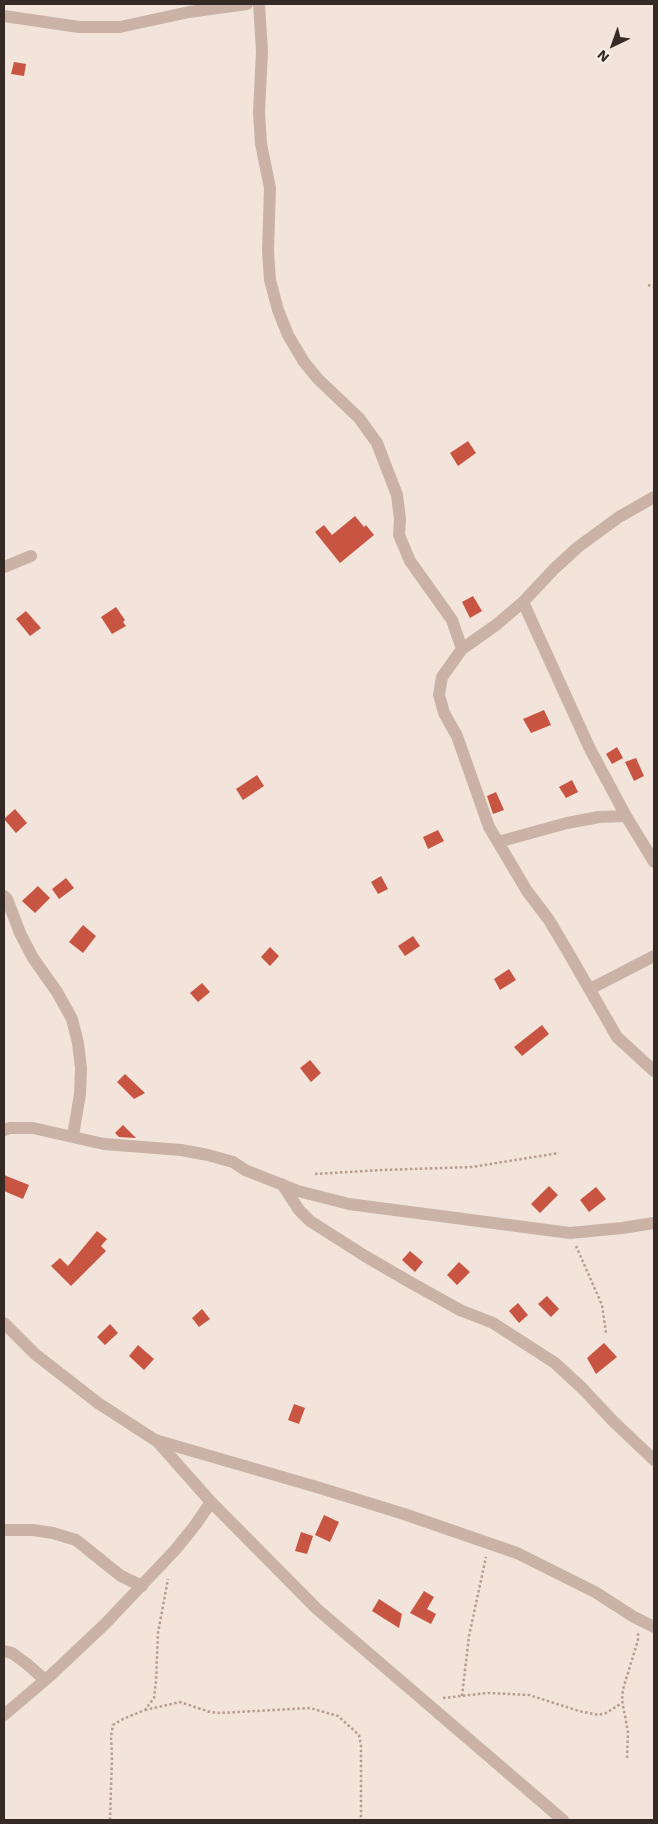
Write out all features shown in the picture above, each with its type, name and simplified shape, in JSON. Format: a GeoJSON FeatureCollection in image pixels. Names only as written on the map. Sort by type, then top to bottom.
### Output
{"type":"FeatureCollection","features":[{"type":"Feature","properties":{"kind":"street"},"geometry":{"type":"LineString","coordinates":[[4,16],[79,27],[120,27],[189,8],[247,4]]}},
{"type":"Feature","properties":{"kind":"street"},"geometry":{"type":"LineString","coordinates":[[259,4],[262,50],[259,112],[261,144],[270,188],[268,251],[270,280],[278,310],[288,335],[304,362],[318,379],[360,418],[377,443],[397,494],[400,519],[399,535],[410,561],[452,620],[462,649]]}},
{"type":"Feature","properties":{"kind":"street"},"geometry":{"type":"LineString","coordinates":[[654,497],[619,517],[578,547],[523,602],[496,625],[462,649],[442,677],[439,694],[444,713],[457,736],[489,827],[527,891],[549,920],[617,1037],[654,1071]]}},
{"type":"Feature","properties":{"kind":"street"},"geometry":{"type":"LineString","coordinates":[[4,567],[31,556]]}},
{"type":"Feature","properties":{"kind":"street"},"geometry":{"type":"LineString","coordinates":[[523,602],[590,749],[626,816],[654,862]]}},
{"type":"Feature","properties":{"kind":"street"},"geometry":{"type":"LineString","coordinates":[[498,842],[567,823],[599,817],[626,816]]}},
{"type":"Feature","properties":{"kind":"street"},"geometry":{"type":"LineString","coordinates":[[4,896],[7,898],[20,933],[33,958],[57,992],[72,1019],[78,1043],[81,1068],[80,1094],[73,1136]]}},
{"type":"Feature","properties":{"kind":"street"},"geometry":{"type":"LineString","coordinates":[[590,990],[654,956]]}},
{"type":"Feature","properties":{"kind":"street"},"geometry":{"type":"LineString","coordinates":[[4,1130],[10,1128],[33,1128],[104,1144],[180,1150],[208,1155],[233,1162],[246,1170],[298,1191],[349,1204],[570,1233],[654,1223]]}},
{"type":"Feature","properties":{"kind":"street"},"geometry":{"type":"LineString","coordinates":[[282,1184],[299,1210],[318,1226],[408,1281],[460,1310],[493,1323],[555,1363],[654,1460]]}},
{"type":"Feature","properties":{"kind":"street"},"geometry":{"type":"LineString","coordinates":[[4,1322],[35,1354],[98,1403],[155,1440],[211,1502],[317,1609],[563,1820]]}},
{"type":"Feature","properties":{"kind":"street"},"geometry":{"type":"LineString","coordinates":[[155,1440],[404,1514],[517,1553],[595,1592],[634,1617],[654,1627]]}},
{"type":"Feature","properties":{"kind":"street"},"geometry":{"type":"LineString","coordinates":[[4,1714],[45,1680],[106,1623],[176,1549],[211,1502]]}},
{"type":"Feature","properties":{"kind":"street"},"geometry":{"type":"LineString","coordinates":[[4,1530],[32,1530],[53,1533],[76,1540],[121,1576],[142,1586]]}},
{"type":"Feature","properties":{"kind":"street"},"geometry":{"type":"LineString","coordinates":[[4,1651],[12,1653],[45,1680]]}},
{"type":"Feature","properties":{"kind":"path"},"geometry":{"type":"LineString","coordinates":[[648,285],[654,287]]}},
{"type":"Feature","properties":{"kind":"path"},"geometry":{"type":"LineString","coordinates":[[315,1174],[366,1170],[472,1167],[559,1153]]}},
{"type":"Feature","properties":{"kind":"path"},"geometry":{"type":"LineString","coordinates":[[570,1233],[602,1304],[606,1333]]}},
{"type":"Feature","properties":{"kind":"path"},"geometry":{"type":"LineString","coordinates":[[462,1696],[469,1636],[489,1543]]}},
{"type":"Feature","properties":{"kind":"path"},"geometry":{"type":"LineString","coordinates":[[145,1710],[154,1698],[155,1693],[158,1633],[168,1578]]}},
{"type":"Feature","properties":{"kind":"path"},"geometry":{"type":"LineString","coordinates":[[627,1758],[628,1732],[622,1703],[623,1689],[639,1635],[634,1617]]}},
{"type":"Feature","properties":{"kind":"path"},"geometry":{"type":"LineString","coordinates":[[424,1700],[488,1693],[529,1695],[598,1715],[606,1714],[622,1703]]}},
{"type":"Feature","properties":{"kind":"path"},"geometry":{"type":"LineString","coordinates":[[110,1820],[111,1737],[113,1726],[123,1719],[145,1710],[180,1702],[203,1710],[220,1713],[310,1708],[338,1716],[359,1735],[361,1746],[361,1820]]}},
{"type":"Feature","properties":{"kind":"building"},"geometry":{"type":"Polygon","coordinates":[[[14,62],[26,64],[24,76],[11,74],[14,62]]]}},
{"type":"Feature","properties":{"kind":"building"},"geometry":{"type":"Polygon","coordinates":[[[468,441],[476,453],[458,466],[450,453],[468,441]]]}},
{"type":"Feature","properties":{"kind":"building"},"geometry":{"type":"Polygon","coordinates":[[[355,516],[374,535],[340,563],[315,532],[324,525],[332,535],[355,516]]]}},
{"type":"Feature","properties":{"kind":"building"},"geometry":{"type":"Polygon","coordinates":[[[473,596],[482,611],[470,618],[462,602],[473,596]]]}},
{"type":"Feature","properties":{"kind":"building"},"geometry":{"type":"Polygon","coordinates":[[[116,607],[125,620],[123,622],[126,626],[112,634],[101,617],[116,607]]]}},
{"type":"Feature","properties":{"kind":"building"},"geometry":{"type":"Polygon","coordinates":[[[26,611],[41,628],[30,636],[16,619],[26,611]]]}},
{"type":"Feature","properties":{"kind":"building"},"geometry":{"type":"Polygon","coordinates":[[[544,710],[551,725],[531,733],[523,719],[544,710]]]}},
{"type":"Feature","properties":{"kind":"building"},"geometry":{"type":"Polygon","coordinates":[[[617,747],[623,758],[612,764],[606,754],[617,747]]]}},
{"type":"Feature","properties":{"kind":"building"},"geometry":{"type":"Polygon","coordinates":[[[636,758],[644,776],[634,781],[625,762],[636,758]]]}},
{"type":"Feature","properties":{"kind":"building"},"geometry":{"type":"Polygon","coordinates":[[[257,775],[264,786],[243,800],[236,789],[257,775]]]}},
{"type":"Feature","properties":{"kind":"building"},"geometry":{"type":"Polygon","coordinates":[[[572,780],[578,792],[566,798],[559,787],[572,780]]]}},
{"type":"Feature","properties":{"kind":"building"},"geometry":{"type":"Polygon","coordinates":[[[496,792],[504,810],[493,814],[487,796],[496,792]]]}},
{"type":"Feature","properties":{"kind":"building"},"geometry":{"type":"Polygon","coordinates":[[[15,809],[27,823],[16,833],[4,819],[15,809]]]}},
{"type":"Feature","properties":{"kind":"building"},"geometry":{"type":"Polygon","coordinates":[[[438,830],[444,841],[428,849],[423,837],[438,830]]]}},
{"type":"Feature","properties":{"kind":"building"},"geometry":{"type":"Polygon","coordinates":[[[381,876],[388,889],[378,894],[371,882],[381,876]]]}},
{"type":"Feature","properties":{"kind":"building"},"geometry":{"type":"Polygon","coordinates":[[[66,878],[74,888],[59,899],[52,889],[66,878]]]}},
{"type":"Feature","properties":{"kind":"building"},"geometry":{"type":"Polygon","coordinates":[[[38,886],[50,898],[35,913],[22,901],[38,886]]]}},
{"type":"Feature","properties":{"kind":"building"},"geometry":{"type":"Polygon","coordinates":[[[83,925],[96,936],[83,953],[69,942],[83,925]]]}},
{"type":"Feature","properties":{"kind":"building"},"geometry":{"type":"Polygon","coordinates":[[[413,936],[420,946],[405,956],[398,946],[413,936]]]}},
{"type":"Feature","properties":{"kind":"building"},"geometry":{"type":"Polygon","coordinates":[[[270,947],[279,956],[270,966],[261,957],[270,947]]]}},
{"type":"Feature","properties":{"kind":"building"},"geometry":{"type":"Polygon","coordinates":[[[509,969],[516,980],[500,990],[494,979],[509,969]]]}},
{"type":"Feature","properties":{"kind":"building"},"geometry":{"type":"Polygon","coordinates":[[[202,983],[210,992],[198,1002],[190,993],[202,983]]]}},
{"type":"Feature","properties":{"kind":"building"},"geometry":{"type":"Polygon","coordinates":[[[542,1025],[549,1034],[522,1056],[514,1047],[542,1025]]]}},
{"type":"Feature","properties":{"kind":"building"},"geometry":{"type":"Polygon","coordinates":[[[310,1060],[321,1073],[311,1082],[300,1068],[310,1060]]]}},
{"type":"Feature","properties":{"kind":"building"},"geometry":{"type":"Polygon","coordinates":[[[125,1074],[145,1093],[134,1099],[117,1082],[125,1074]]]}},
{"type":"Feature","properties":{"kind":"building"},"geometry":{"type":"Polygon","coordinates":[[[123,1125],[136,1138],[119,1137],[115,1133],[123,1125]]]}},
{"type":"Feature","properties":{"kind":"building"},"geometry":{"type":"Polygon","coordinates":[[[4,1175],[29,1185],[23,1199],[4,1191],[4,1175]]]}},
{"type":"Feature","properties":{"kind":"building"},"geometry":{"type":"Polygon","coordinates":[[[549,1186],[558,1195],[540,1213],[531,1204],[549,1186]]]}},
{"type":"Feature","properties":{"kind":"building"},"geometry":{"type":"Polygon","coordinates":[[[596,1187],[606,1199],[589,1212],[580,1200],[596,1187]]]}},
{"type":"Feature","properties":{"kind":"building"},"geometry":{"type":"Polygon","coordinates":[[[97,1231],[107,1239],[101,1246],[106,1251],[71,1286],[51,1266],[60,1258],[68,1266],[97,1231]]]}},
{"type":"Feature","properties":{"kind":"building"},"geometry":{"type":"Polygon","coordinates":[[[410,1251],[423,1262],[415,1272],[402,1260],[410,1251]]]}},
{"type":"Feature","properties":{"kind":"building"},"geometry":{"type":"Polygon","coordinates":[[[459,1262],[470,1272],[457,1285],[447,1275],[459,1262]]]}},
{"type":"Feature","properties":{"kind":"building"},"geometry":{"type":"Polygon","coordinates":[[[547,1296],[559,1309],[551,1317],[538,1304],[547,1296]]]}},
{"type":"Feature","properties":{"kind":"building"},"geometry":{"type":"Polygon","coordinates":[[[518,1303],[528,1315],[519,1323],[509,1311],[518,1303]]]}},
{"type":"Feature","properties":{"kind":"building"},"geometry":{"type":"Polygon","coordinates":[[[202,1309],[210,1319],[199,1327],[192,1318],[202,1309]]]}},
{"type":"Feature","properties":{"kind":"building"},"geometry":{"type":"Polygon","coordinates":[[[110,1324],[118,1333],[105,1345],[97,1337],[110,1324]]]}},
{"type":"Feature","properties":{"kind":"building"},"geometry":{"type":"Polygon","coordinates":[[[604,1343],[617,1357],[596,1374],[587,1358],[604,1343]]]}},
{"type":"Feature","properties":{"kind":"building"},"geometry":{"type":"Polygon","coordinates":[[[138,1345],[154,1359],[144,1370],[129,1356],[138,1345]]]}},
{"type":"Feature","properties":{"kind":"building"},"geometry":{"type":"Polygon","coordinates":[[[294,1404],[305,1408],[299,1424],[288,1420],[294,1404]]]}},
{"type":"Feature","properties":{"kind":"building"},"geometry":{"type":"Polygon","coordinates":[[[324,1515],[339,1522],[330,1542],[315,1535],[324,1515]]]}},
{"type":"Feature","properties":{"kind":"building"},"geometry":{"type":"Polygon","coordinates":[[[301,1532],[313,1536],[307,1554],[295,1551],[301,1532]]]}},
{"type":"Feature","properties":{"kind":"building"},"geometry":{"type":"Polygon","coordinates":[[[424,1591],[434,1597],[427,1609],[436,1614],[431,1624],[410,1613],[424,1591]]]}},
{"type":"Feature","properties":{"kind":"building"},"geometry":{"type":"Polygon","coordinates":[[[379,1599],[402,1614],[399,1628],[372,1611],[379,1599]]]}}]}
